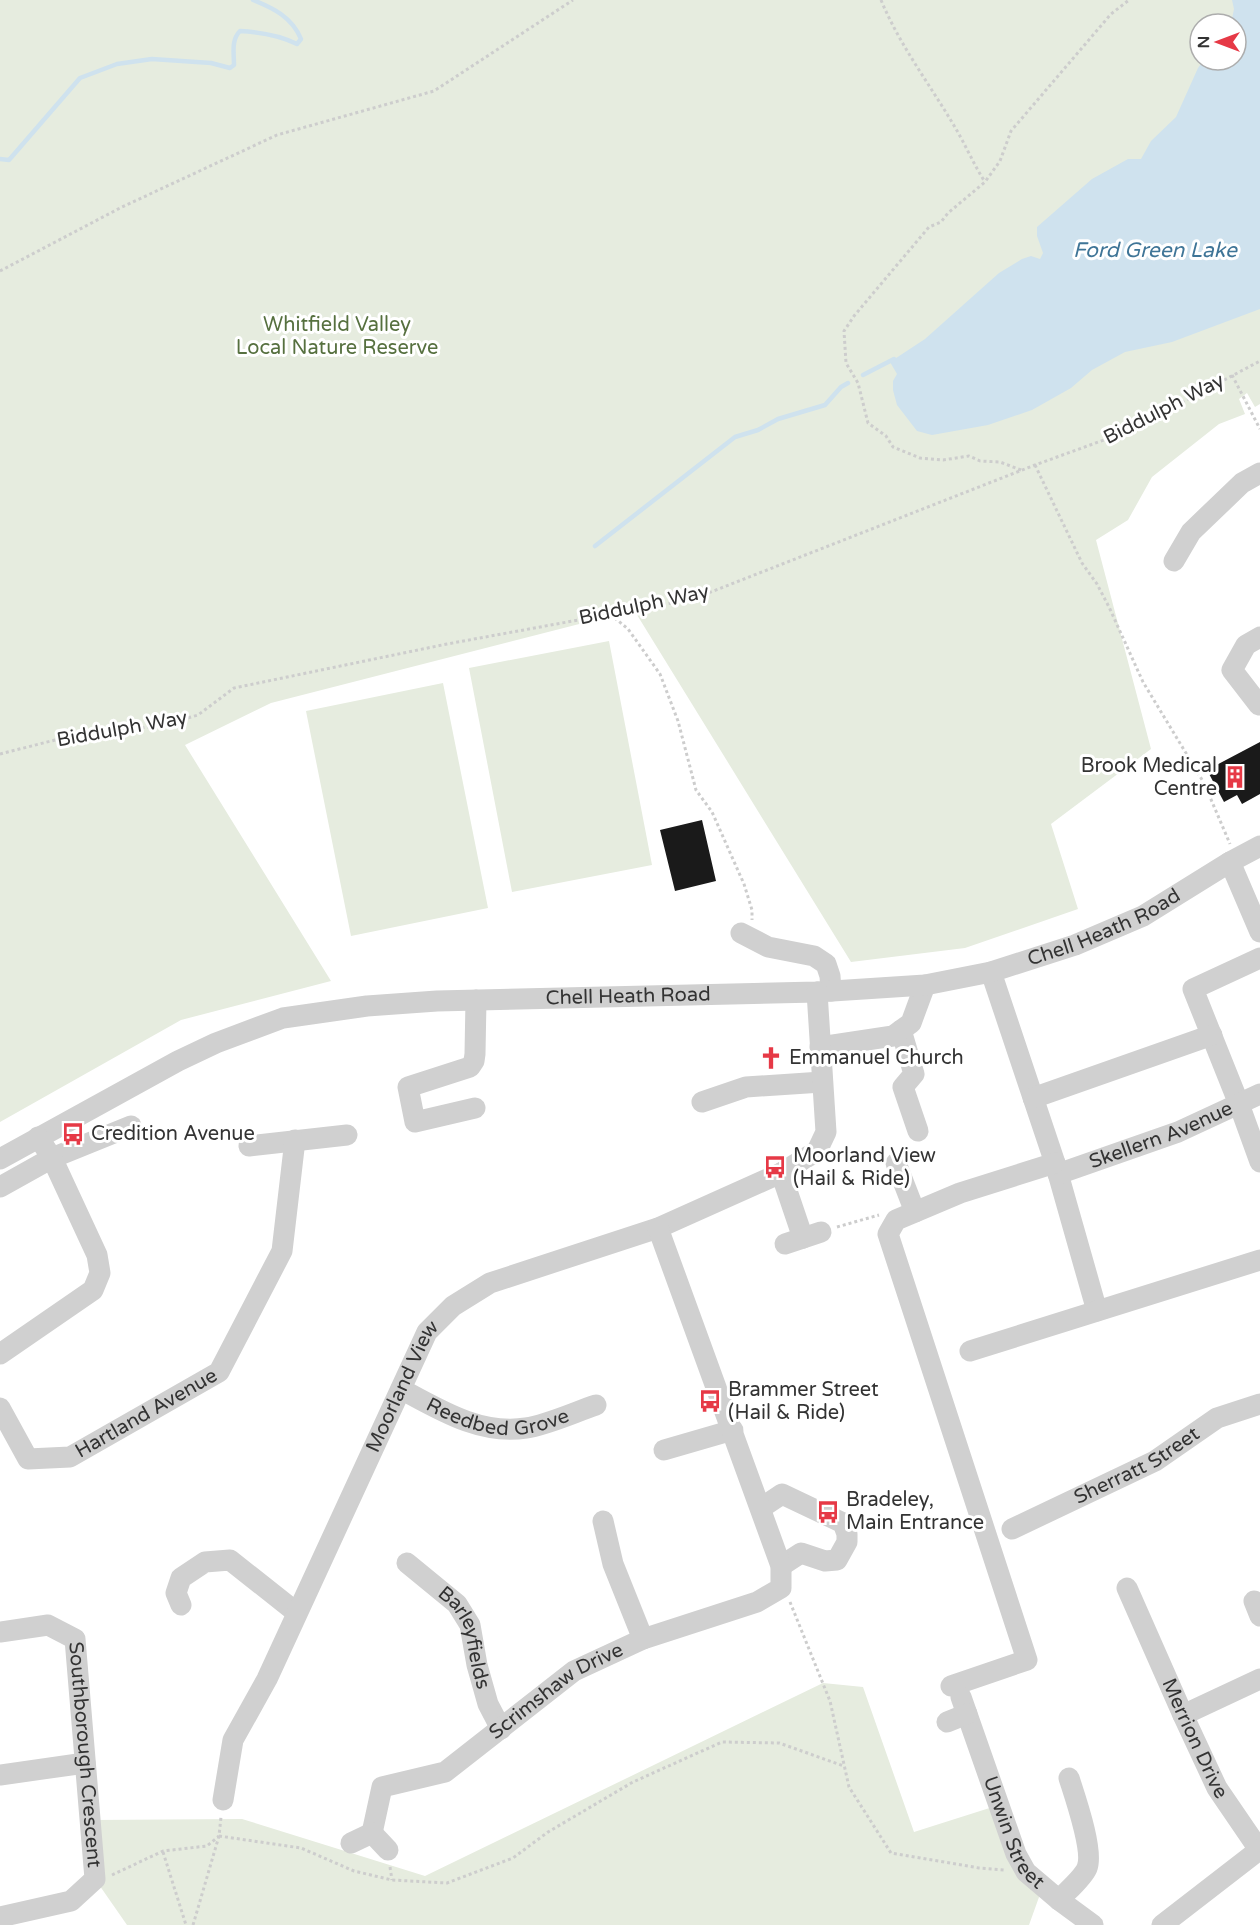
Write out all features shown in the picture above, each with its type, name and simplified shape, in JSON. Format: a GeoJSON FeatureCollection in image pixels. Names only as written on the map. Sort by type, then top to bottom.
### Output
{"type":"FeatureCollection","features":[{"type":"Feature","properties":{"kind":"street"},"geometry":{"type":"LineString","coordinates":[[1174,561],[1191,532],[1242,483],[1260,473]]}},
{"type":"Feature","properties":{"kind":"street"},"geometry":{"type":"LineString","coordinates":[[1259,705],[1232,670],[1246,645],[1260,637]]}},
{"type":"Feature","properties":{"kind":"street","name":"Chell Heath Road"},"geometry":{"type":"LineString","coordinates":[[0,1158],[178,1061],[216,1043],[283,1018],[367,1006],[476,1000],[824,992],[925,985],[991,972],[1075,945],[1143,916],[1233,860],[1260,846]]}},
{"type":"Feature","properties":{"kind":"street"},"geometry":{"type":"LineString","coordinates":[[1233,860],[1260,932]]}},
{"type":"Feature","properties":{"kind":"street","name":"Moorland View"},"geometry":{"type":"LineString","coordinates":[[223,1800],[233,1740],[267,1679],[427,1332],[453,1306],[490,1283],[658,1228],[781,1173],[817,1151],[826,1132],[820,1047],[824,992],[830,976],[826,964],[814,956],[768,947],[747,935]]}},
{"type":"Feature","properties":{"kind":"street"},"geometry":{"type":"LineString","coordinates":[[1260,958],[1193,989],[1260,1162]]}},
{"type":"Feature","properties":{"kind":"street"},"geometry":{"type":"LineString","coordinates":[[991,972],[1057,1168],[1097,1311]]}},
{"type":"Feature","properties":{"kind":"street"},"geometry":{"type":"LineString","coordinates":[[820,1047],[893,1036],[911,1023],[925,985]]}},
{"type":"Feature","properties":{"kind":"street"},"geometry":{"type":"LineString","coordinates":[[475,1108],[415,1122],[408,1087],[470,1067],[475,1054],[476,1000]]}},
{"type":"Feature","properties":{"kind":"street"},"geometry":{"type":"LineString","coordinates":[[901,1030],[914,1074],[903,1087],[918,1131]]}},
{"type":"Feature","properties":{"kind":"street"},"geometry":{"type":"LineString","coordinates":[[1033,1098],[1212,1035]]}},
{"type":"Feature","properties":{"kind":"street"},"geometry":{"type":"LineString","coordinates":[[702,1102],[746,1087],[822,1082]]}},
{"type":"Feature","properties":{"kind":"street","name":"Skellern Avenue"},"geometry":{"type":"LineString","coordinates":[[905,1216],[960,1193],[1057,1168],[1178,1132],[1260,1094]]}},
{"type":"Feature","properties":{"kind":"street"},"geometry":{"type":"LineString","coordinates":[[0,1187],[52,1158],[131,1126]]}},
{"type":"Feature","properties":{"kind":"street"},"geometry":{"type":"LineString","coordinates":[[249,1146],[347,1135]]}},
{"type":"Feature","properties":{"kind":"street"},"geometry":{"type":"LineString","coordinates":[[0,1354],[93,1290],[100,1273],[97,1255],[52,1158],[38,1137]]}},
{"type":"Feature","properties":{"kind":"street","name":"Hartland Avenue"},"geometry":{"type":"LineString","coordinates":[[0,1408],[28,1459],[70,1457],[219,1372],[282,1251],[295,1140]]}},
{"type":"Feature","properties":{"kind":"street"},"geometry":{"type":"LineString","coordinates":[[896,1162],[906,1191],[905,1216],[888,1234],[1027,1660],[960,1699],[947,1722]]}},
{"type":"Feature","properties":{"kind":"street"},"geometry":{"type":"LineString","coordinates":[[781,1173],[803,1238]]}},
{"type":"Feature","properties":{"kind":"street"},"geometry":{"type":"LineString","coordinates":[[658,1228],[761,1508],[781,1578]]}},
{"type":"Feature","properties":{"kind":"street"},"geometry":{"type":"LineString","coordinates":[[970,1351],[1260,1260]]}},
{"type":"Feature","properties":{"kind":"street","name":"Reedbed Grove"},"geometry":{"type":"LineString","coordinates":[[401,1389],[451,1416],[491,1429],[526,1428],[596,1406]]}},
{"type":"Feature","properties":{"kind":"street","name":"Sherratt Street"},"geometry":{"type":"LineString","coordinates":[[1012,1529],[1155,1461],[1217,1418],[1260,1404]]}},
{"type":"Feature","properties":{"kind":"street"},"geometry":{"type":"LineString","coordinates":[[664,1450],[733,1430]]}},
{"type":"Feature","properties":{"kind":"street","name":"Scrimshaw Drive"},"geometry":{"type":"LineString","coordinates":[[372,1833],[382,1787],[445,1772],[574,1671],[642,1639],[757,1602],[781,1578],[801,1553],[825,1561],[837,1560],[847,1542],[843,1523],[782,1494],[761,1508]]}},
{"type":"Feature","properties":{"kind":"street"},"geometry":{"type":"LineString","coordinates":[[603,1521],[613,1564],[642,1639]]}},
{"type":"Feature","properties":{"kind":"street"},"geometry":{"type":"LineString","coordinates":[[181,1605],[176,1593],[181,1578],[205,1562],[230,1560],[297,1613]]}},
{"type":"Feature","properties":{"kind":"street","name":"Barleyfields"},"geometry":{"type":"LineString","coordinates":[[407,1563],[457,1604],[470,1625],[477,1665],[488,1704],[501,1729]]}},
{"type":"Feature","properties":{"kind":"street","name":"Merrion Drive"},"geometry":{"type":"LineString","coordinates":[[1127,1588],[1134,1622],[1183,1715],[1217,1788],[1260,1850]]}},
{"type":"Feature","properties":{"kind":"street","name":"Southborough Crescent"},"geometry":{"type":"LineString","coordinates":[[0,1632],[48,1625],[75,1639],[95,1880],[71,1901],[0,1917]]}},
{"type":"Feature","properties":{"kind":"street"},"geometry":{"type":"LineString","coordinates":[[1183,1715],[1260,1679]]}},
{"type":"Feature","properties":{"kind":"street","name":"Unwin Street"},"geometry":{"type":"LineString","coordinates":[[960,1699],[1016,1854],[1026,1872],[1093,1925]]}},
{"type":"Feature","properties":{"kind":"street"},"geometry":{"type":"LineString","coordinates":[[0,1775],[85,1763]]}},
{"type":"Feature","properties":{"kind":"street"},"geometry":{"type":"LineString","coordinates":[[1059,1900],[1087,1868],[1086,1835],[1069,1778]]}},
{"type":"Feature","properties":{"kind":"street"},"geometry":{"type":"LineString","coordinates":[[351,1843],[372,1833],[388,1850]]}},
{"type":"Feature","properties":{"kind":"street"},"geometry":{"type":"LineString","coordinates":[[1162,1925],[1260,1850]]}},
{"type":"Feature","properties":{"kind":"path"},"geometry":{"type":"LineString","coordinates":[[0,272],[123,207],[277,135],[434,91],[573,0]]}},
{"type":"Feature","properties":{"kind":"path"},"geometry":{"type":"LineString","coordinates":[[880,0],[985,182]]}},
{"type":"Feature","properties":{"kind":"path"},"geometry":{"type":"LineString","coordinates":[[1021,470],[1000,462],[980,461],[969,456],[943,460],[920,458],[893,447],[886,436],[868,423],[858,383],[846,363],[844,331],[929,227],[941,222],[948,213],[985,182],[1000,160],[1011,131],[1111,14],[1129,0]]}},
{"type":"Feature","properties":{"kind":"path","name":"Biddulph Way"},"geometry":{"type":"LineString","coordinates":[[0,754],[55,740],[163,725],[198,715],[234,688],[447,644],[693,599],[1021,470],[1126,432],[1260,361]]}},
{"type":"Feature","properties":{"kind":"path"},"geometry":{"type":"LineString","coordinates":[[1232,375],[1260,429]]}},
{"type":"Feature","properties":{"kind":"path"},"geometry":{"type":"LineString","coordinates":[[1035,465],[1082,563],[1097,584],[1109,607],[1143,682],[1204,783],[1233,860]]}},
{"type":"Feature","properties":{"kind":"path"},"geometry":{"type":"LineString","coordinates":[[610,614],[628,629],[664,683],[678,721],[696,790],[712,812],[744,884],[752,910],[747,935]]}},
{"type":"Feature","properties":{"kind":"path"},"geometry":{"type":"LineString","coordinates":[[803,1238],[885,1213],[905,1216]]}},
{"type":"Feature","properties":{"kind":"path"},"geometry":{"type":"LineString","coordinates":[[781,1578],[830,1701],[849,1787],[891,1853],[980,1868],[1026,1872]]}},
{"type":"Feature","properties":{"kind":"path"},"geometry":{"type":"LineString","coordinates":[[95,1880],[117,1873],[163,1851],[207,1846],[219,1836],[301,1848],[354,1871],[392,1880],[447,1883],[513,1858],[548,1832],[633,1782],[722,1742],[779,1743],[844,1766]]}},
{"type":"Feature","properties":{"kind":"path"},"geometry":{"type":"LineString","coordinates":[[193,1925],[219,1836]]}},
{"type":"Feature","properties":{"kind":"path"},"geometry":{"type":"LineString","coordinates":[[163,1851],[186,1925]]}},
{"type":"Feature","properties":{"kind":"green space","name":"Whitfield Valley Local Nature Reserve"},"geometry":{"type":"Polygon","coordinates":[[[0,0],[1260,0],[1260,404],[1255,407],[1247,393],[1239,399],[1245,414],[1219,424],[1152,477],[1128,520],[1096,540],[1151,749],[1051,824],[1078,909],[965,948],[851,962],[634,610],[271,703],[185,745],[331,981],[181,1020],[0,1122],[0,0]]]}},
{"type":"Feature","properties":{"kind":"green space"},"geometry":{"type":"Polygon","coordinates":[[[609,641],[652,865],[512,892],[469,668],[609,641]]]}},
{"type":"Feature","properties":{"kind":"green space"},"geometry":{"type":"Polygon","coordinates":[[[443,683],[488,908],[351,936],[306,711],[443,683]]]}},
{"type":"Feature","properties":{"kind":"green space"},"geometry":{"type":"Polygon","coordinates":[[[823,1683],[863,1687],[914,1832],[999,1805],[1043,1886],[1029,1925],[127,1925],[95,1879],[90,1820],[242,1819],[425,1876],[823,1683]]]}},
{"type":"Feature","properties":{"kind":"water","name":"Ford Green Lake"},"geometry":{"type":"Polygon","coordinates":[[[1232,0],[1260,0],[1260,309],[1172,342],[1125,352],[1092,370],[1071,388],[1032,410],[988,425],[932,435],[917,431],[897,405],[893,381],[897,374],[890,362],[925,339],[999,273],[1022,259],[1031,256],[1040,259],[1043,253],[1037,236],[1037,227],[1092,179],[1128,159],[1141,159],[1151,141],[1176,117],[1196,72],[1248,72],[1248,12],[1233,12],[1232,0]]]}},
{"type":"Feature","properties":{"kind":"building","name":"Brook Medical Centre"},"geometry":{"type":"Polygon","coordinates":[[[1260,742],[1260,794],[1242,804],[1237,795],[1224,802],[1207,770],[1260,742]]]}},
{"type":"Feature","properties":{"kind":"building"},"geometry":{"type":"Polygon","coordinates":[[[702,820],[716,881],[675,891],[660,830],[702,820]]]}},
{"type":"Feature","properties":{"kind":"waterway"},"geometry":{"type":"LineString","coordinates":[[0,159],[9,160],[80,78],[117,64],[152,59],[211,63],[230,68],[234,65],[234,43],[240,31],[270,35],[297,44],[301,39],[293,25],[275,10],[253,0]]}},
{"type":"Feature","properties":{"kind":"waterway"},"geometry":{"type":"LineString","coordinates":[[863,375],[894,359]]}},
{"type":"Feature","properties":{"kind":"waterway"},"geometry":{"type":"LineString","coordinates":[[595,546],[735,437],[758,430],[778,419],[825,405],[841,387],[848,383]]}},
{"type":"Feature","properties":{"kind":"place","name":"Brook Medical Centre"},"geometry":{"type":"Point","coordinates":[1235,777]}},
{"type":"Feature","properties":{"kind":"place","name":"Emmanuel Church"},"geometry":{"type":"Point","coordinates":[771,1058]}},
{"type":"Feature","properties":{"kind":"place","name":"Credition Avenue"},"geometry":{"type":"Point","coordinates":[73,1134]}},
{"type":"Feature","properties":{"kind":"place","name":"Moorland View (Hail & Ride)"},"geometry":{"type":"Point","coordinates":[775,1167]}},
{"type":"Feature","properties":{"kind":"place","name":"Brammer Street (Hail & Ride)"},"geometry":{"type":"Point","coordinates":[710,1401]}},
{"type":"Feature","properties":{"kind":"place","name":"Bradeley, Main Entrance"},"geometry":{"type":"Point","coordinates":[828,1512]}}]}
